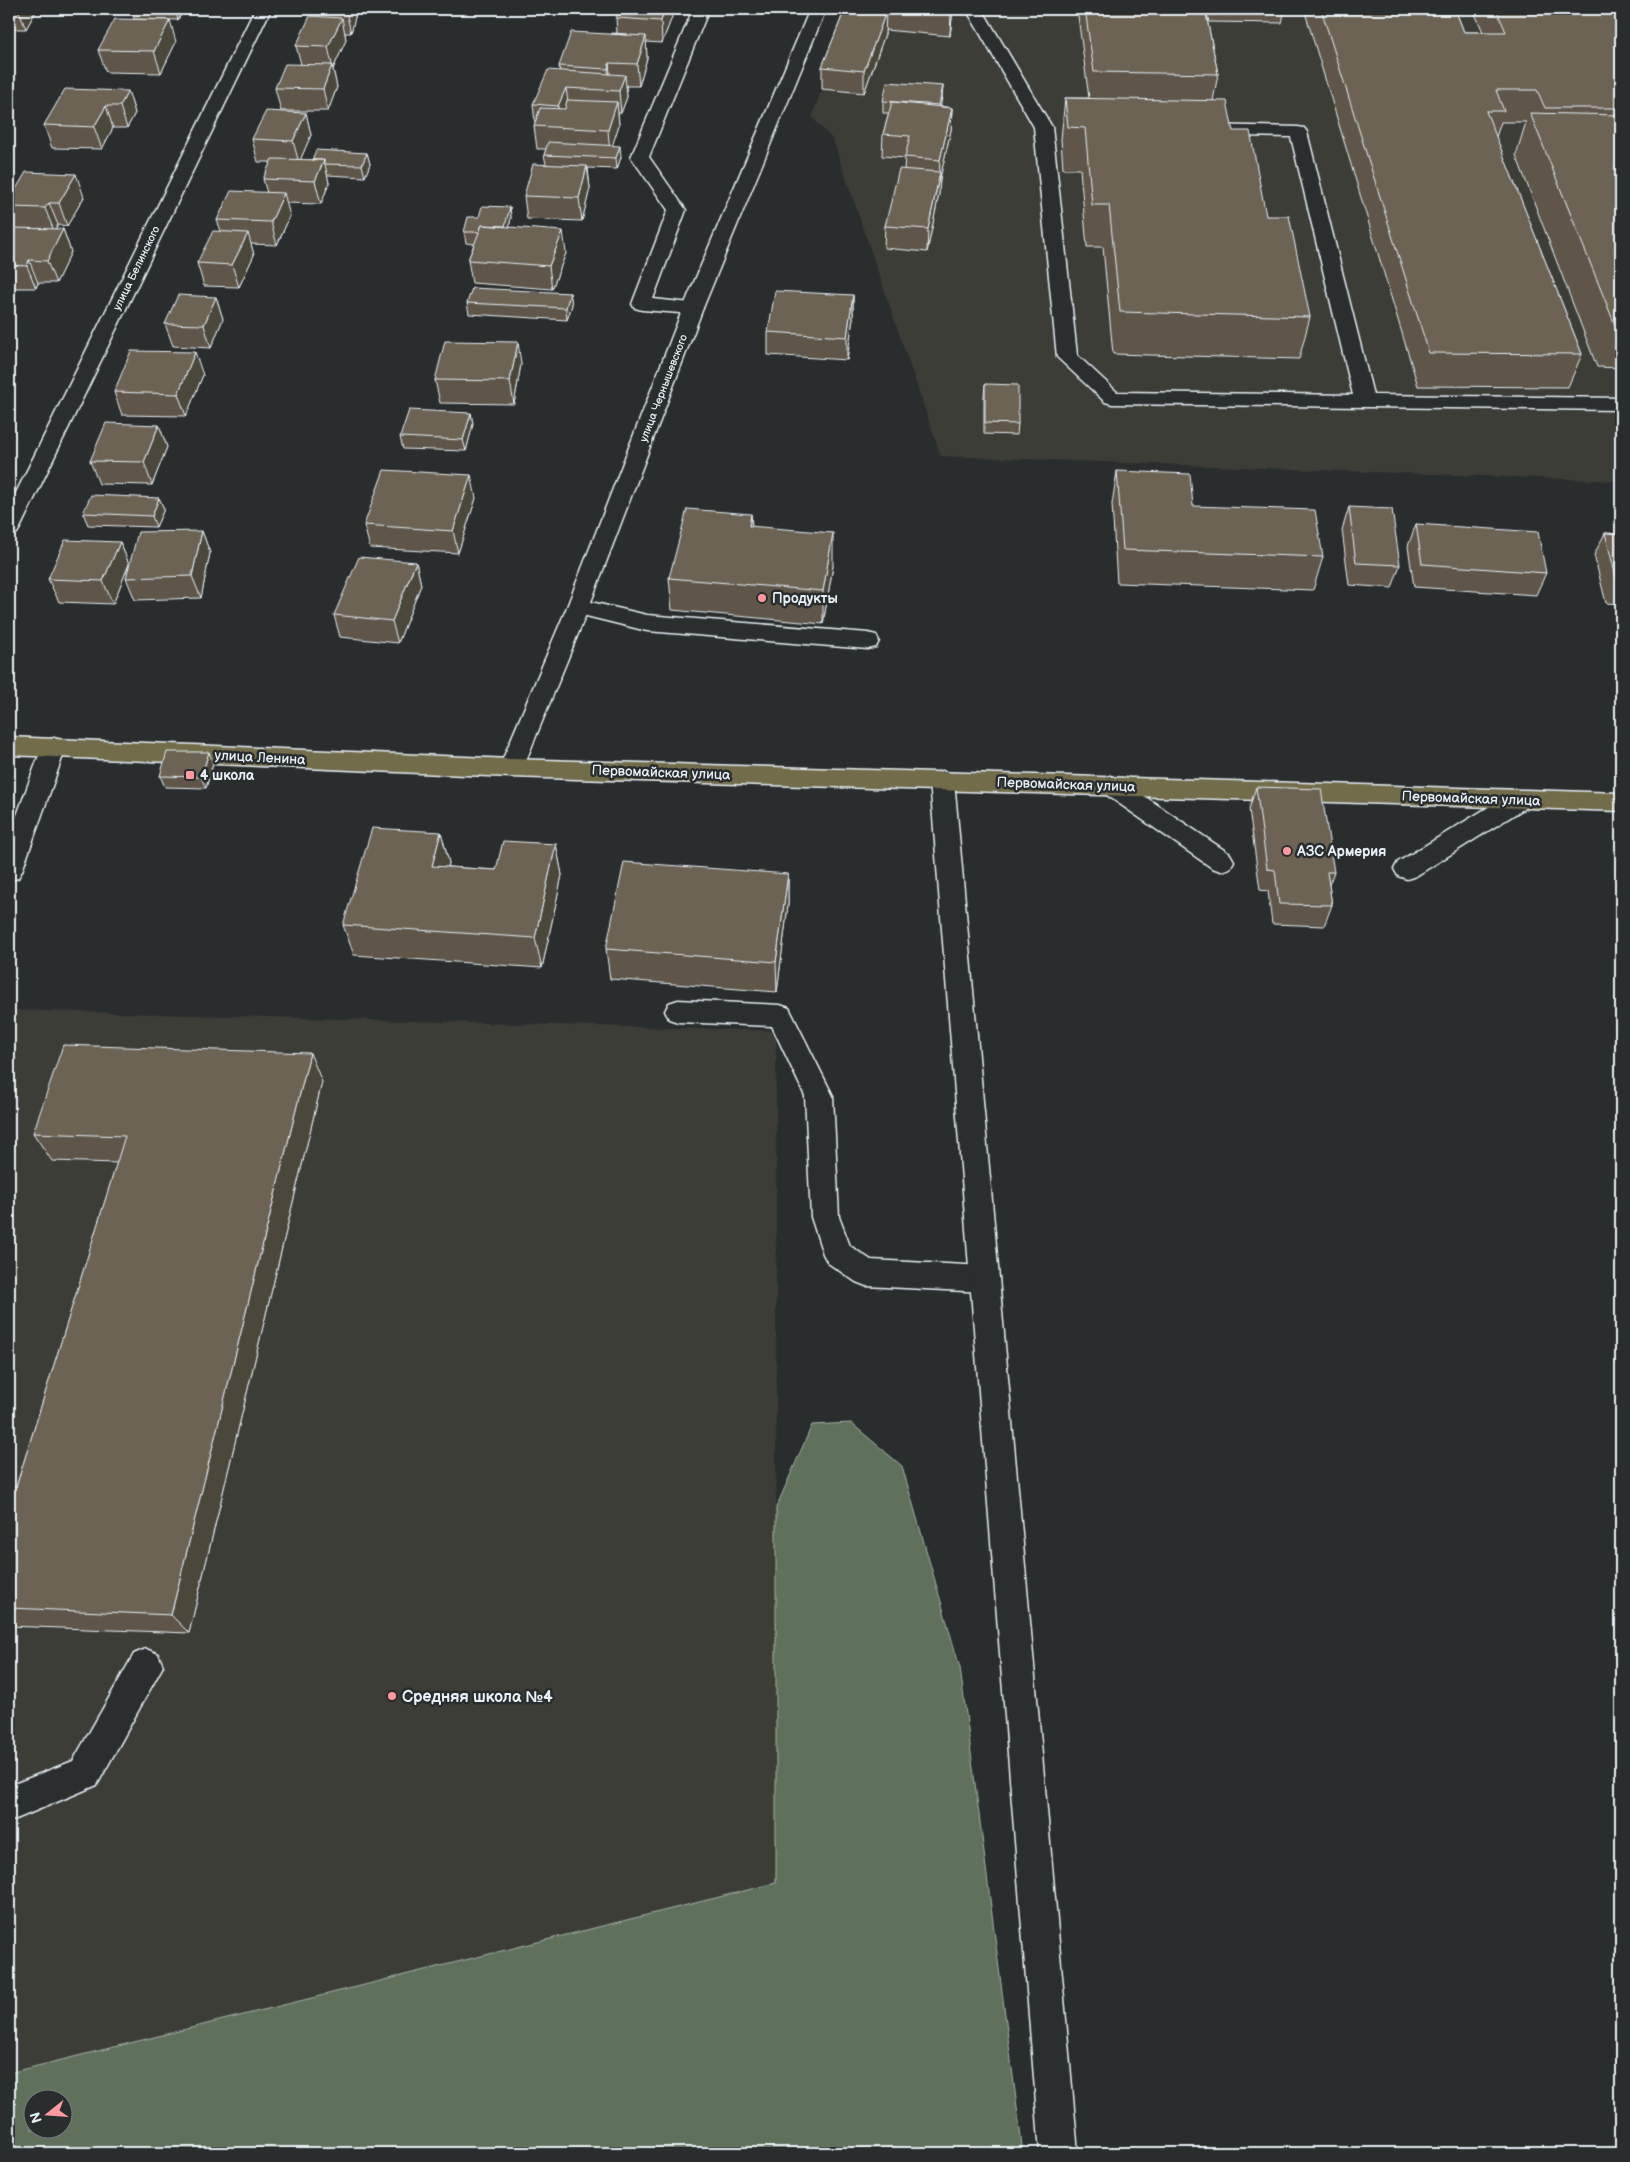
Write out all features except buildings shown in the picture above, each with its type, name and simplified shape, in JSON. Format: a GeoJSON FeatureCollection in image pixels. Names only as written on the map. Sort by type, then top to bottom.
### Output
{"type":"FeatureCollection","features":[{"type":"Feature","properties":{"kind":"main road","name":"улица Ленина"},"geometry":{"type":"LineString","coordinates":[[9,746],[510,768]]}},
{"type":"Feature","properties":{"kind":"main road","name":"Первомайская улица"},"geometry":{"type":"LineString","coordinates":[[510,768],[1621,802]]}},
{"type":"Feature","properties":{"kind":"street","name":"улица Белинского"},"geometry":{"type":"LineString","coordinates":[[9,528],[263,9]]}},
{"type":"Feature","properties":{"kind":"street"},"geometry":{"type":"LineString","coordinates":[[693,308],[642,304],[677,210],[640,157],[701,9]]}},
{"type":"Feature","properties":{"kind":"street","name":"улица Чернышевского"},"geometry":{"type":"LineString","coordinates":[[510,768],[578,607],[693,308],[818,9]]}},
{"type":"Feature","properties":{"kind":"street"},"geometry":{"type":"LineString","coordinates":[[974,9],[1043,127],[1067,357],[1112,398],[1621,404]]}},
{"type":"Feature","properties":{"kind":"street"},"geometry":{"type":"LineString","coordinates":[[1043,127],[1063,127]]}},
{"type":"Feature","properties":{"kind":"street"},"geometry":{"type":"LineString","coordinates":[[1180,129],[1298,132],[1364,400]]}},
{"type":"Feature","properties":{"kind":"street"},"geometry":{"type":"LineString","coordinates":[[578,607],[647,623],[868,641]]}},
{"type":"Feature","properties":{"kind":"street"},"geometry":{"type":"LineString","coordinates":[[9,871],[54,748]]}},
{"type":"Feature","properties":{"kind":"street"},"geometry":{"type":"LineString","coordinates":[[942,780],[1059,2153]]}},
{"type":"Feature","properties":{"kind":"street"},"geometry":{"type":"LineString","coordinates":[[1110,785],[1221,861]]}},
{"type":"Feature","properties":{"kind":"street"},"geometry":{"type":"LineString","coordinates":[[1406,869],[1519,800]]}},
{"type":"Feature","properties":{"kind":"street"},"geometry":{"type":"LineString","coordinates":[[678,1011],[780,1016],[818,1096],[825,1218],[838,1254],[866,1273],[984,1279]]}},
{"type":"Feature","properties":{"kind":"street"},"geometry":{"type":"LineString","coordinates":[[9,1804],[86,1774],[146,1666]]}},
{"type":"Feature","properties":{"kind":"shaded area"},"geometry":{"type":"Polygon","coordinates":[[[858,9],[1621,9],[1621,481],[941,456],[833,140],[812,117],[822,89],[858,9]]]}},
{"type":"Feature","properties":{"kind":"shaded area","name":"Средняя школа №4"},"geometry":{"type":"Polygon","coordinates":[[[9,1010],[776,1031],[776,1883],[9,2073],[9,1010]]]}},
{"type":"Feature","properties":{"kind":"green space"},"geometry":{"type":"Polygon","coordinates":[[[851,1423],[902,1466],[960,1668],[1023,2153],[9,2153],[9,2073],[776,1883],[776,1508],[812,1425],[851,1423]]]}},
{"type":"Feature","properties":{"kind":"place","name":"Продукты"},"geometry":{"type":"Point","coordinates":[762,598]}},
{"type":"Feature","properties":{"kind":"place","name":"4 школа"},"geometry":{"type":"Point","coordinates":[190,775]}},
{"type":"Feature","properties":{"kind":"place","name":"АЗС Армерия"},"geometry":{"type":"Point","coordinates":[1287,851]}},
{"type":"Feature","properties":{"kind":"place","name":"Средняя школа №4"},"geometry":{"type":"Point","coordinates":[392,1696]}}]}
